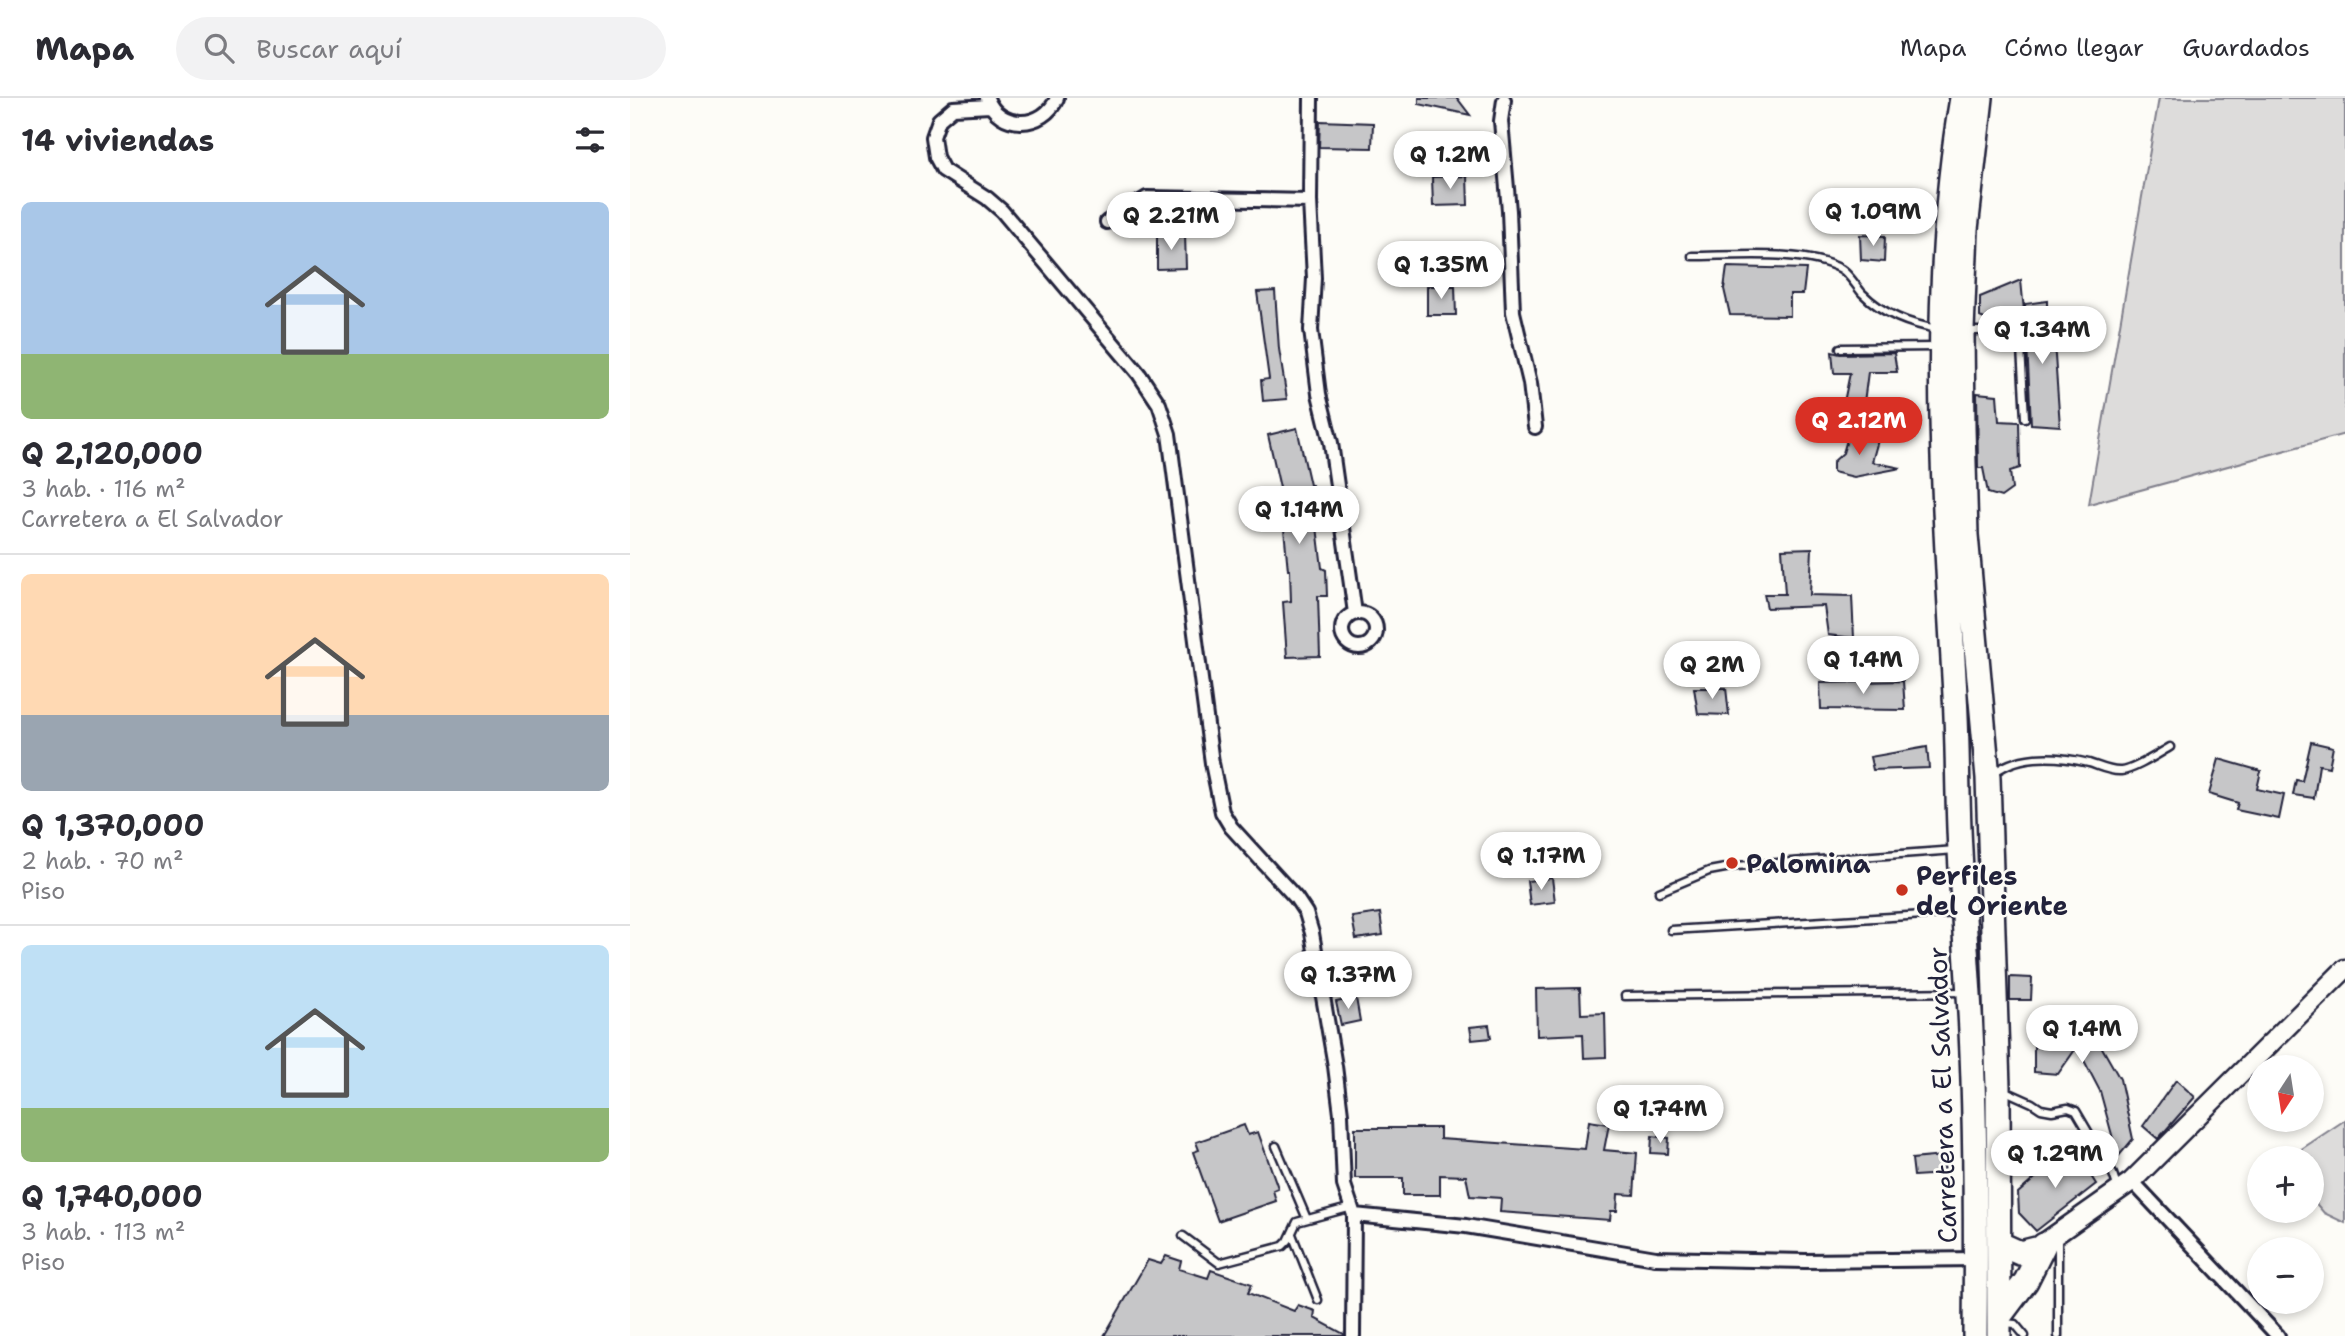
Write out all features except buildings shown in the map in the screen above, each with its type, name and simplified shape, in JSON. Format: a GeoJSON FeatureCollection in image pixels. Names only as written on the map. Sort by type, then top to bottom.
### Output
{"type":"FeatureCollection","features":[{"type":"Feature","properties":{"kind":"highway","name":"Carretera a El Salvador"},"geometry":{"type":"LineString","coordinates":[[1962,98],[1945,229],[1948,336],[1988,778],[1998,1087],[1999,1325]]}},
{"type":"Feature","properties":{"kind":"highway","name":"Carretera a El Salvador"},"geometry":{"type":"LineString","coordinates":[[1975,1336],[1976,1213],[1969,992],[1941,449],[1948,336],[1966,229],[1981,98]]}},
{"type":"Feature","properties":{"kind":"highway"},"geometry":{"type":"LineString","coordinates":[[1958,807],[1973,803],[1977,807],[1984,892],[1993,919]]}},
{"type":"Feature","properties":{"kind":"highway"},"geometry":{"type":"LineString","coordinates":[[1999,1255],[2020,1253],[2046,1243]]}},
{"type":"Feature","properties":{"kind":"highway"},"geometry":{"type":"LineString","coordinates":[[1999,1325],[2046,1243]]}},
{"type":"Feature","properties":{"kind":"main road"},"geometry":{"type":"LineString","coordinates":[[2046,1243],[2125,1186],[2345,969]]}},
{"type":"Feature","properties":{"kind":"street"},"geometry":{"type":"LineString","coordinates":[[1057,98],[1049,111],[1030,122],[1007,120],[997,114],[988,102],[953,108],[939,120],[933,137],[936,157],[943,170],[988,198],[1002,211],[1139,374],[1159,404],[1169,433],[1212,763],[1222,812],[1231,827],[1296,898],[1306,913],[1312,933],[1328,1019],[1341,1114],[1344,1185],[1353,1211],[1353,1336]]}},
{"type":"Feature","properties":{"kind":"street"},"geometry":{"type":"LineString","coordinates":[[1311,98],[1310,201],[1314,246],[1311,330],[1314,361],[1331,443],[1355,613]]}},
{"type":"Feature","properties":{"kind":"street"},"geometry":{"type":"LineString","coordinates":[[1505,99],[1501,121],[1509,211],[1513,312],[1530,383],[1535,427]]}},
{"type":"Feature","properties":{"kind":"street"},"geometry":{"type":"LineString","coordinates":[[1107,222],[1147,198],[1310,201]]}},
{"type":"Feature","properties":{"kind":"street"},"geometry":{"type":"LineString","coordinates":[[2125,1186],[2278,1336]]}},
{"type":"Feature","properties":{"kind":"street"},"geometry":{"type":"LineString","coordinates":[[1353,1211],[1466,1226],[1656,1258],[1805,1261],[1976,1259]]}},
{"type":"Feature","properties":{"kind":"lane"},"geometry":{"type":"LineString","coordinates":[[1692,256],[1808,257],[1842,270],[1864,294],[1892,316],[1948,336]]}},
{"type":"Feature","properties":{"kind":"lane"},"geometry":{"type":"LineString","coordinates":[[1840,348],[2020,331],[2025,418]]}},
{"type":"Feature","properties":{"kind":"lane"},"geometry":{"type":"LineString","coordinates":[[1988,778],[2001,768],[2033,758],[2079,760],[2110,770],[2123,771],[2170,747]]}},
{"type":"Feature","properties":{"kind":"lane"},"geometry":{"type":"LineString","coordinates":[[1659,892],[1709,871],[1737,866],[1960,849]]}},
{"type":"Feature","properties":{"kind":"lane"},"geometry":{"type":"LineString","coordinates":[[1671,930],[1963,913]]}},
{"type":"Feature","properties":{"kind":"lane"},"geometry":{"type":"LineString","coordinates":[[1625,996],[1969,992]]}},
{"type":"Feature","properties":{"kind":"lane"},"geometry":{"type":"LineString","coordinates":[[1998,1087],[2032,1102],[2041,1109],[2052,1111],[2068,1108],[2076,1111],[2113,1174],[2125,1186]]}},
{"type":"Feature","properties":{"kind":"lane"},"geometry":{"type":"LineString","coordinates":[[1276,1146],[1307,1219]]}},
{"type":"Feature","properties":{"kind":"lane"},"geometry":{"type":"LineString","coordinates":[[1183,1236],[1219,1263],[1283,1245],[1297,1222],[1353,1211]]}},
{"type":"Feature","properties":{"kind":"lane"},"geometry":{"type":"LineString","coordinates":[[1292,1234],[1318,1300]]}},
{"type":"Feature","properties":{"kind":"lane"},"geometry":{"type":"LineString","coordinates":[[2046,1243],[2058,1336]]}},
{"type":"Feature","properties":{"kind":"lane"},"geometry":{"type":"LineString","coordinates":[[1999,1325],[2015,1324],[2025,1336]]}},
{"type":"Feature","properties":{"kind":"shaded area"},"geometry":{"type":"Polygon","coordinates":[[[2159,98],[2345,98],[2345,434],[2089,504],[2159,98]]]}},
{"type":"Feature","properties":{"kind":"shaded area"},"geometry":{"type":"Polygon","coordinates":[[[2345,1120],[2345,1223],[2324,1213],[2324,1146],[2306,1146],[2345,1120]]]}},
{"type":"Feature","properties":{"kind":"place","name":"Palomina"},"geometry":{"type":"Point","coordinates":[1732,863]}},
{"type":"Feature","properties":{"kind":"place","name":"Perfiles del Oriente"},"geometry":{"type":"Point","coordinates":[1902,890]}}]}
